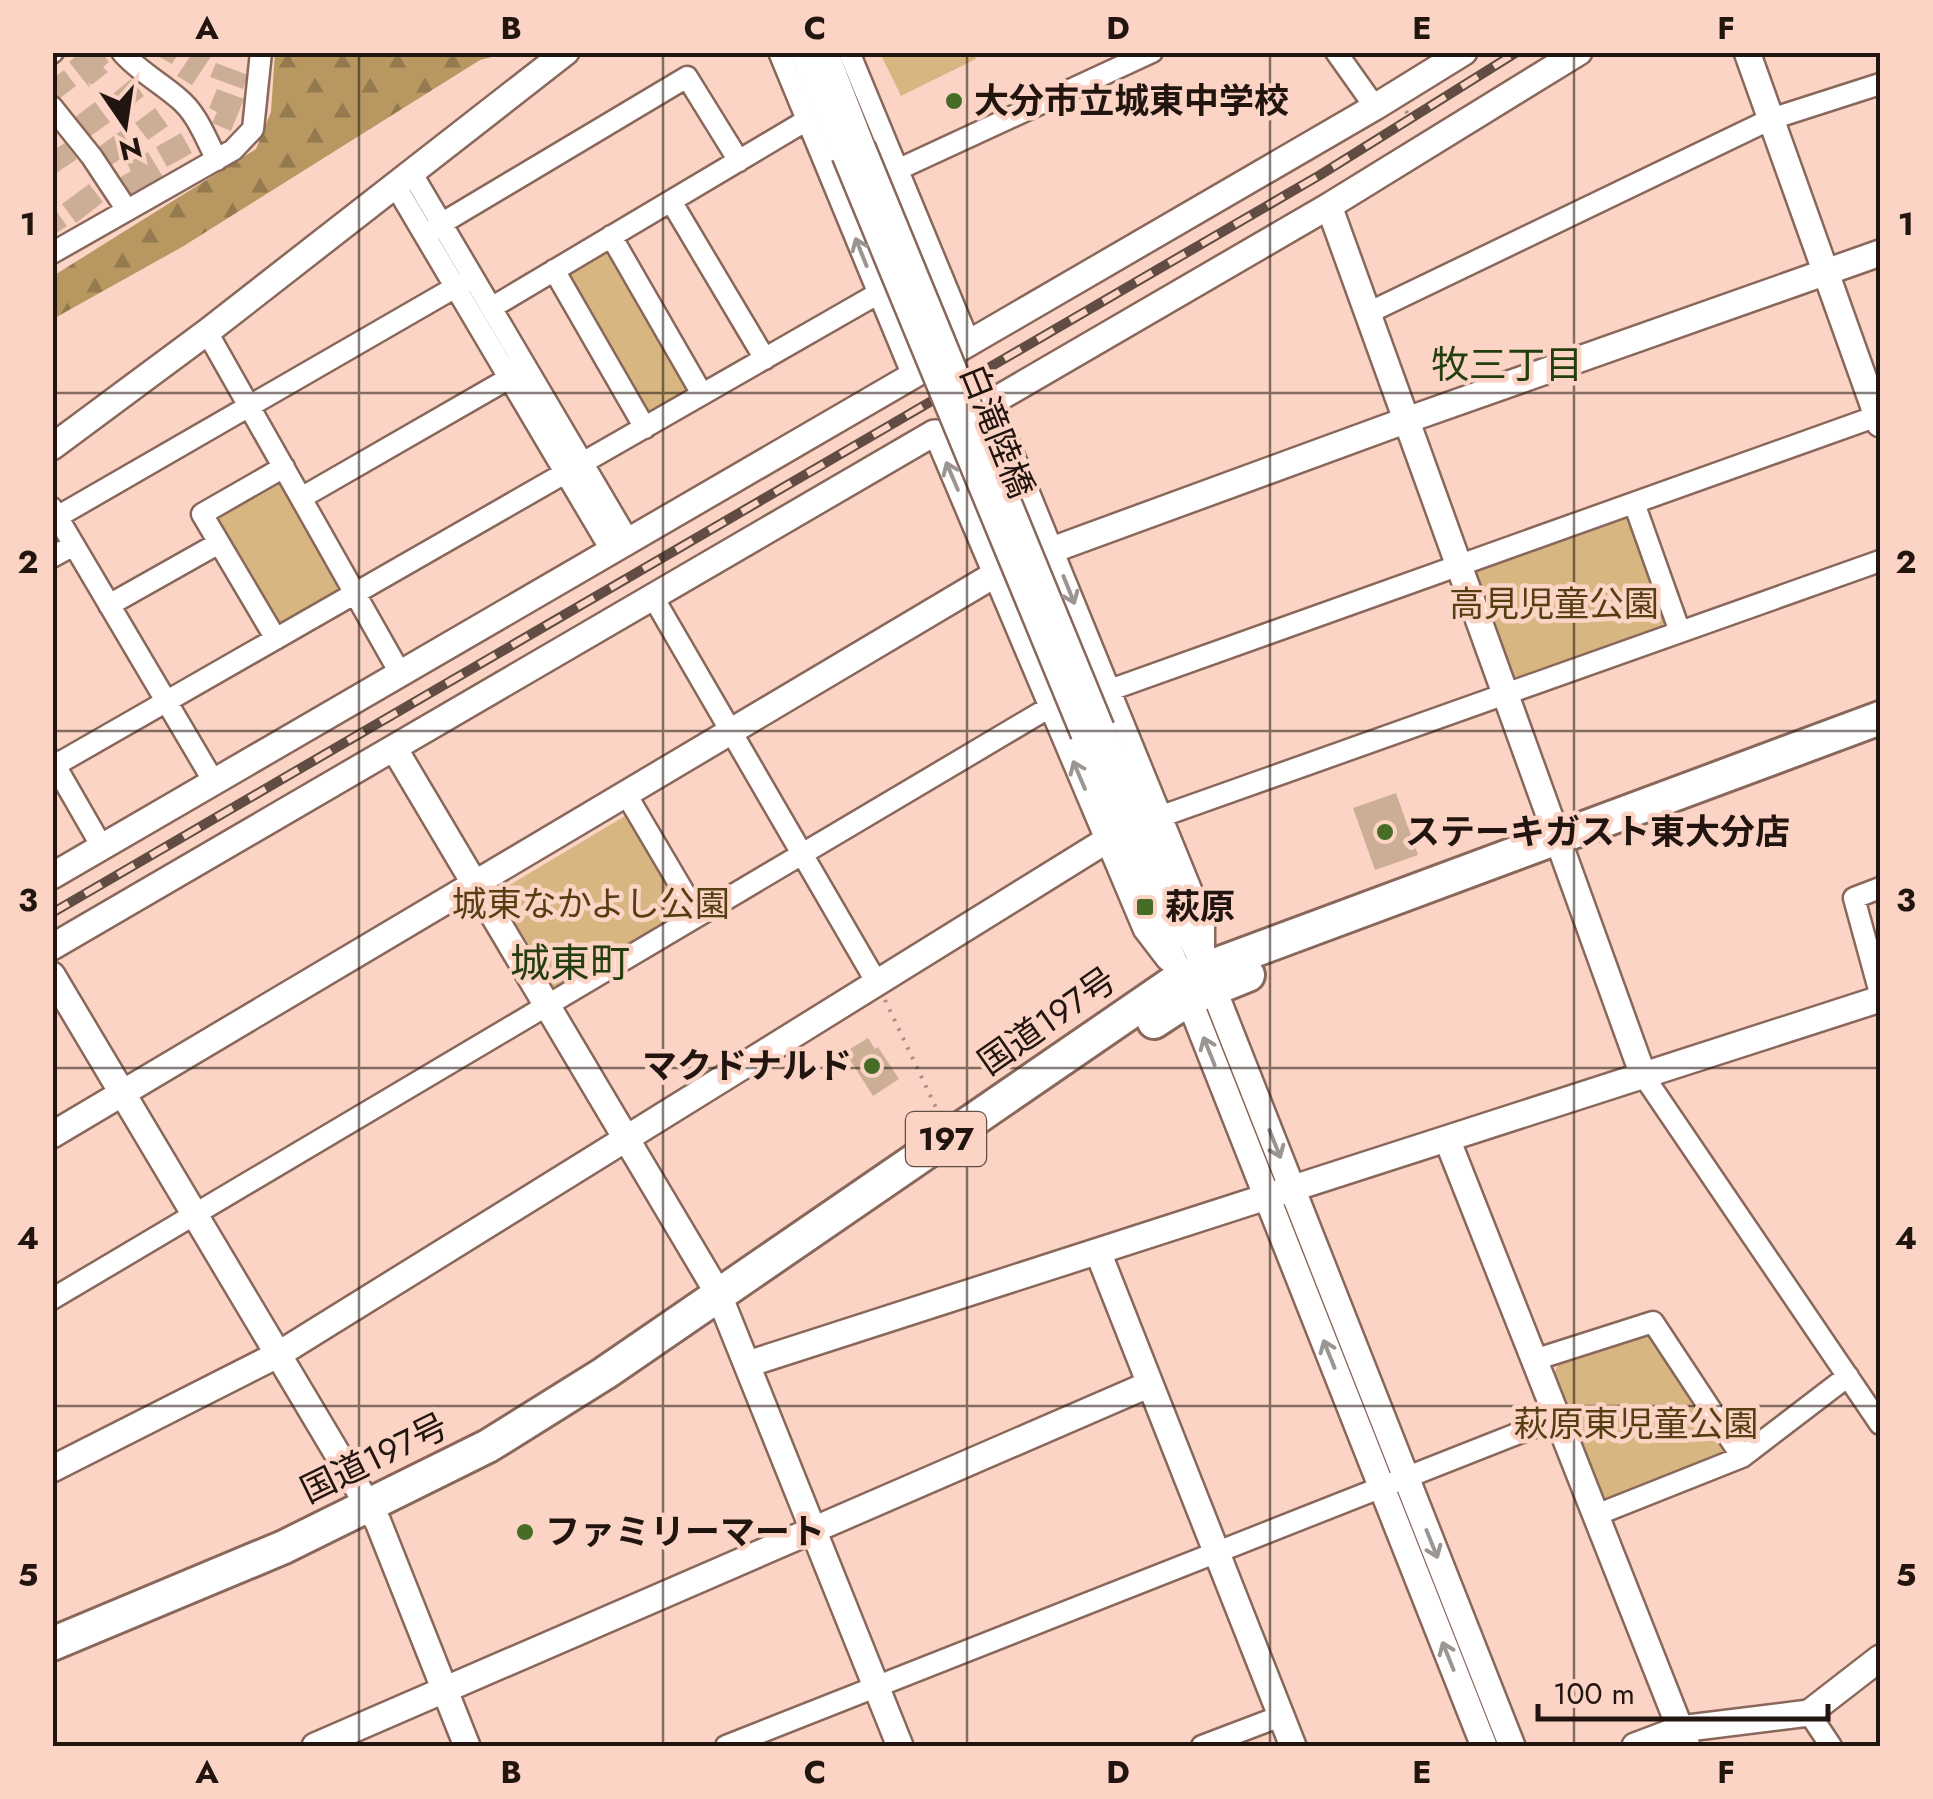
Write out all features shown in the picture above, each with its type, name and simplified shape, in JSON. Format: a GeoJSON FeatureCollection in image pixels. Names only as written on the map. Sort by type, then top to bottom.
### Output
{"type":"FeatureCollection","features":[{"type":"Feature","properties":{"kind":"highway","name":"国道197号"},"geometry":{"type":"LineString","coordinates":[[52,1663],[503,1458],[950,1136],[1196,983],[1560,846],[1880,718]]}},
{"type":"Feature","properties":{"kind":"highway","name":"国道197号"},"geometry":{"type":"LineString","coordinates":[[1560,846],[1880,740]]}},
{"type":"Feature","properties":{"kind":"highway","name":"国道197号"},"geometry":{"type":"LineString","coordinates":[[722,1303],[1014,1111],[1196,983]]}},
{"type":"Feature","properties":{"kind":"highway","name":"国道197号"},"geometry":{"type":"LineString","coordinates":[[52,1644],[284,1547],[373,1515]]}},
{"type":"Feature","properties":{"kind":"street"},"geometry":{"type":"LineString","coordinates":[[122,52],[131,64],[182,100],[217,160]]}},
{"type":"Feature","properties":{"kind":"street"},"geometry":{"type":"LineString","coordinates":[[52,447],[207,332],[566,52]]}},
{"type":"Feature","properties":{"kind":"street"},"geometry":{"type":"LineString","coordinates":[[779,52],[912,374]]}},
{"type":"Feature","properties":{"kind":"street"},"geometry":{"type":"LineString","coordinates":[[802,52],[854,151]]}},
{"type":"Feature","properties":{"kind":"street"},"geometry":{"type":"LineString","coordinates":[[824,52],[854,151]]}},
{"type":"Feature","properties":{"kind":"street"},"geometry":{"type":"LineString","coordinates":[[849,52],[969,342]]}},
{"type":"Feature","properties":{"kind":"street"},"geometry":{"type":"LineString","coordinates":[[897,170],[1152,52]]}},
{"type":"Feature","properties":{"kind":"street"},"geometry":{"type":"LineString","coordinates":[[1336,52],[1385,101]]}},
{"type":"Feature","properties":{"kind":"street"},"geometry":{"type":"LineString","coordinates":[[52,876],[1464,52]]}},
{"type":"Feature","properties":{"kind":"street"},"geometry":{"type":"LineString","coordinates":[[52,946],[934,433],[952,435],[985,418],[992,402],[1328,206],[1579,52]]}},
{"type":"Feature","properties":{"kind":"street"},"geometry":{"type":"LineString","coordinates":[[1110,690],[1880,418],[1747,52]]}},
{"type":"Feature","properties":{"kind":"street"},"geometry":{"type":"LineString","coordinates":[[52,253],[246,140],[253,129],[258,54]]}},
{"type":"Feature","properties":{"kind":"street"},"geometry":{"type":"LineString","coordinates":[[432,229],[687,77],[738,160]]}},
{"type":"Feature","properties":{"kind":"street"},"geometry":{"type":"LineString","coordinates":[[1368,313],[1771,120],[1880,84]]}},
{"type":"Feature","properties":{"kind":"street"},"geometry":{"type":"LineString","coordinates":[[52,107],[127,210]]}},
{"type":"Feature","properties":{"kind":"street"},"geometry":{"type":"LineString","coordinates":[[491,308],[807,120]]}},
{"type":"Feature","properties":{"kind":"street","name":"白滝陸橋"},"geometry":{"type":"LineString","coordinates":[[854,151],[1196,983]]}},
{"type":"Feature","properties":{"kind":"street"},"geometry":{"type":"LineString","coordinates":[[403,179],[620,545]]}},
{"type":"Feature","properties":{"kind":"street"},"geometry":{"type":"LineString","coordinates":[[671,200],[764,359]]}},
{"type":"Feature","properties":{"kind":"street"},"geometry":{"type":"LineString","coordinates":[[1328,206],[1643,1076],[1880,1424]]}},
{"type":"Feature","properties":{"kind":"street"},"geometry":{"type":"LineString","coordinates":[[611,236],[702,394]]}},
{"type":"Feature","properties":{"kind":"street"},"geometry":{"type":"LineString","coordinates":[[52,1135],[994,576],[1052,550],[1406,420],[1880,253]]}},
{"type":"Feature","properties":{"kind":"street"},"geometry":{"type":"LineString","coordinates":[[554,270],[645,428]]}},
{"type":"Feature","properties":{"kind":"street"},"geometry":{"type":"LineString","coordinates":[[464,282],[491,308],[518,374]]}},
{"type":"Feature","properties":{"kind":"street"},"geometry":{"type":"LineString","coordinates":[[214,782],[55,512],[464,282]]}},
{"type":"Feature","properties":{"kind":"street"},"geometry":{"type":"LineString","coordinates":[[102,847],[54,764],[878,294]]}},
{"type":"Feature","properties":{"kind":"street"},"geometry":{"type":"LineString","coordinates":[[207,332],[400,673]]}},
{"type":"Feature","properties":{"kind":"street"},"geometry":{"type":"LineString","coordinates":[[301,498],[518,374]]}},
{"type":"Feature","properties":{"kind":"street"},"geometry":{"type":"LineString","coordinates":[[992,402],[1204,921],[1196,983],[1267,1197],[1484,1746]]}},
{"type":"Feature","properties":{"kind":"street"},"geometry":{"type":"LineString","coordinates":[[934,433],[1144,930],[1196,983],[1293,1189],[1512,1746]]}},
{"type":"Feature","properties":{"kind":"street"},"geometry":{"type":"LineString","coordinates":[[276,639],[202,514],[284,468]]}},
{"type":"Feature","properties":{"kind":"street"},"geometry":{"type":"LineString","coordinates":[[1634,503],[1680,632]]}},
{"type":"Feature","properties":{"kind":"street"},"geometry":{"type":"LineString","coordinates":[[110,605],[219,543]]}},
{"type":"Feature","properties":{"kind":"street"},"geometry":{"type":"LineString","coordinates":[[52,557],[74,544]]}},
{"type":"Feature","properties":{"kind":"street"},"geometry":{"type":"LineString","coordinates":[[1162,816],[1880,561]]}},
{"type":"Feature","properties":{"kind":"street"},"geometry":{"type":"LineString","coordinates":[[652,597],[877,982]]}},
{"type":"Feature","properties":{"kind":"street"},"geometry":{"type":"LineString","coordinates":[[52,1299],[1050,707]]}},
{"type":"Feature","properties":{"kind":"street"},"geometry":{"type":"LineString","coordinates":[[394,748],[722,1303],[900,1746]]}},
{"type":"Feature","properties":{"kind":"street"},"geometry":{"type":"LineString","coordinates":[[626,794],[698,916]]}},
{"type":"Feature","properties":{"kind":"street"},"geometry":{"type":"LineString","coordinates":[[52,1469],[279,1354],[1106,840]]}},
{"type":"Feature","properties":{"kind":"street"},"geometry":{"type":"LineString","coordinates":[[748,1364],[1880,996],[1854,898],[1880,888]]}},
{"type":"Feature","properties":{"kind":"street"},"geometry":{"type":"LineString","coordinates":[[52,975],[373,1515],[466,1746]]}},
{"type":"Feature","properties":{"kind":"street"},"geometry":{"type":"LineString","coordinates":[[1447,1139],[1684,1738]]}},
{"type":"Feature","properties":{"kind":"street"},"geometry":{"type":"LineString","coordinates":[[1098,1252],[1293,1746]]}},
{"type":"Feature","properties":{"kind":"street"},"geometry":{"type":"LineString","coordinates":[[1534,1360],[1653,1322],[1742,1457]]}},
{"type":"Feature","properties":{"kind":"street"},"geometry":{"type":"LineString","coordinates":[[1596,1515],[1742,1457],[1848,1376]]}},
{"type":"Feature","properties":{"kind":"street"},"geometry":{"type":"LineString","coordinates":[[316,1746],[1150,1384]]}},
{"type":"Feature","properties":{"kind":"street"},"geometry":{"type":"LineString","coordinates":[[726,1746],[1558,1418]]}},
{"type":"Feature","properties":{"kind":"street"},"geometry":{"type":"LineString","coordinates":[[1634,1746],[1809,1713],[1880,1658]]}},
{"type":"Feature","properties":{"kind":"street"},"geometry":{"type":"LineString","coordinates":[[1809,1713],[1831,1746]]}},
{"type":"Feature","properties":{"kind":"street"},"geometry":{"type":"LineString","coordinates":[[1202,1746],[1281,1716]]}},
{"type":"Feature","properties":{"kind":"path"},"geometry":{"type":"LineString","coordinates":[[1385,101],[1429,144]]}},
{"type":"Feature","properties":{"kind":"path"},"geometry":{"type":"LineString","coordinates":[[877,982],[950,1136]]}},
{"type":"Feature","properties":{"kind":"green space"},"geometry":{"type":"Polygon","coordinates":[[[275,52],[507,53],[480,60],[182,247],[53,319],[53,276],[256,149],[271,112],[275,52]]]}},
{"type":"Feature","properties":{"kind":"green space"},"geometry":{"type":"Polygon","coordinates":[[[880,53],[973,53],[976,59],[901,96],[880,53]]]}},
{"type":"Feature","properties":{"kind":"green space"},"geometry":{"type":"Polygon","coordinates":[[[601,249],[612,250],[693,387],[690,396],[644,416],[565,280],[566,269],[601,249]]]}},
{"type":"Feature","properties":{"kind":"green space"},"geometry":{"type":"Polygon","coordinates":[[[274,479],[284,483],[343,587],[338,597],[284,628],[274,625],[213,523],[215,513],[274,479]]]}},
{"type":"Feature","properties":{"kind":"green space","name":"高見児童公園"},"geometry":{"type":"Polygon","coordinates":[[[1624,518],[1632,519],[1669,619],[1665,626],[1523,678],[1511,676],[1476,574],[1481,567],[1624,518]]]}},
{"type":"Feature","properties":{"kind":"green space","name":"城東なかよし公園"},"geometry":{"type":"Polygon","coordinates":[[[630,813],[690,913],[553,994],[493,895],[630,813]]]}},
{"type":"Feature","properties":{"kind":"green space","name":"萩原東児童公園"},"geometry":{"type":"Polygon","coordinates":[[[1649,1333],[1724,1446],[1722,1457],[1611,1499],[1599,1499],[1553,1375],[1559,1363],[1649,1333]]]}},
{"type":"Feature","properties":{"kind":"building"},"geometry":{"type":"Polygon","coordinates":[[[81,52],[102,52],[109,62],[103,67],[108,72],[89,87],[69,62],[81,52]]]}},
{"type":"Feature","properties":{"kind":"building"},"geometry":{"type":"Polygon","coordinates":[[[151,52],[179,52],[172,64],[151,52]]]}},
{"type":"Feature","properties":{"kind":"building"},"geometry":{"type":"Polygon","coordinates":[[[193,52],[214,52],[192,85],[177,76],[193,52]]]}},
{"type":"Feature","properties":{"kind":"building"},"geometry":{"type":"Polygon","coordinates":[[[216,63],[248,75],[243,89],[210,77],[216,63]]]}},
{"type":"Feature","properties":{"kind":"building"},"geometry":{"type":"Polygon","coordinates":[[[64,70],[76,86],[56,101],[52,96],[52,79],[64,70]]]}},
{"type":"Feature","properties":{"kind":"building"},"geometry":{"type":"Polygon","coordinates":[[[131,79],[144,96],[125,111],[121,105],[116,109],[108,98],[131,79]]]}},
{"type":"Feature","properties":{"kind":"building"},"geometry":{"type":"Polygon","coordinates":[[[217,89],[244,99],[231,131],[212,123],[217,112],[209,108],[217,89]]]}},
{"type":"Feature","properties":{"kind":"building"},"geometry":{"type":"Polygon","coordinates":[[[95,102],[110,122],[88,138],[74,118],[95,102]]]}},
{"type":"Feature","properties":{"kind":"building"},"geometry":{"type":"Polygon","coordinates":[[[155,108],[168,126],[148,140],[135,123],[155,108]]]}},
{"type":"Feature","properties":{"kind":"building"},"geometry":{"type":"Polygon","coordinates":[[[126,127],[139,145],[109,167],[96,149],[126,127]]]}},
{"type":"Feature","properties":{"kind":"building"},"geometry":{"type":"Polygon","coordinates":[[[181,133],[192,153],[167,167],[156,147],[181,133]]]}},
{"type":"Feature","properties":{"kind":"building"},"geometry":{"type":"Polygon","coordinates":[[[65,143],[77,159],[52,176],[52,151],[65,143]]]}},
{"type":"Feature","properties":{"kind":"building"},"geometry":{"type":"Polygon","coordinates":[[[148,152],[163,177],[129,196],[119,178],[131,171],[127,163],[148,152]]]}},
{"type":"Feature","properties":{"kind":"building"},"geometry":{"type":"Polygon","coordinates":[[[89,184],[103,202],[76,223],[62,204],[89,184]]]}},
{"type":"Feature","properties":{"kind":"building"},"geometry":{"type":"Polygon","coordinates":[[[52,205],[67,226],[52,236],[52,205]]]}},
{"type":"Feature","properties":{"kind":"building","name":"ステーキガスト東大分店"},"geometry":{"type":"Polygon","coordinates":[[[1396,793],[1418,855],[1375,870],[1353,808],[1396,793]]]}},
{"type":"Feature","properties":{"kind":"building","name":"マクドナルド"},"geometry":{"type":"Polygon","coordinates":[[[868,1038],[899,1079],[873,1096],[845,1052],[868,1038]]]}},
{"type":"Feature","properties":{"kind":"railway"},"geometry":{"type":"LineString","coordinates":[[52,913],[1320,175],[1517,52]]}},
{"type":"Feature","properties":{"kind":"place","name":"大分市立城東中学校"},"geometry":{"type":"Point","coordinates":[954,101]}},
{"type":"Feature","properties":{"kind":"place","name":"ステーキガスト東大分店"},"geometry":{"type":"Point","coordinates":[1385,832]}},
{"type":"Feature","properties":{"kind":"place","name":"萩原"},"geometry":{"type":"Point","coordinates":[1145,907]}},
{"type":"Feature","properties":{"kind":"place","name":"マクドナルド"},"geometry":{"type":"Point","coordinates":[872,1066]}},
{"type":"Feature","properties":{"kind":"place","name":"ファミリーマート"},"geometry":{"type":"Point","coordinates":[525,1532]}},
{"type":"Feature","properties":{"kind":"district","name":"牧三丁目"},"geometry":{"type":"Point","coordinates":[1507,364]}},
{"type":"Feature","properties":{"kind":"district","name":"城東町"},"geometry":{"type":"Point","coordinates":[570,963]}}]}
